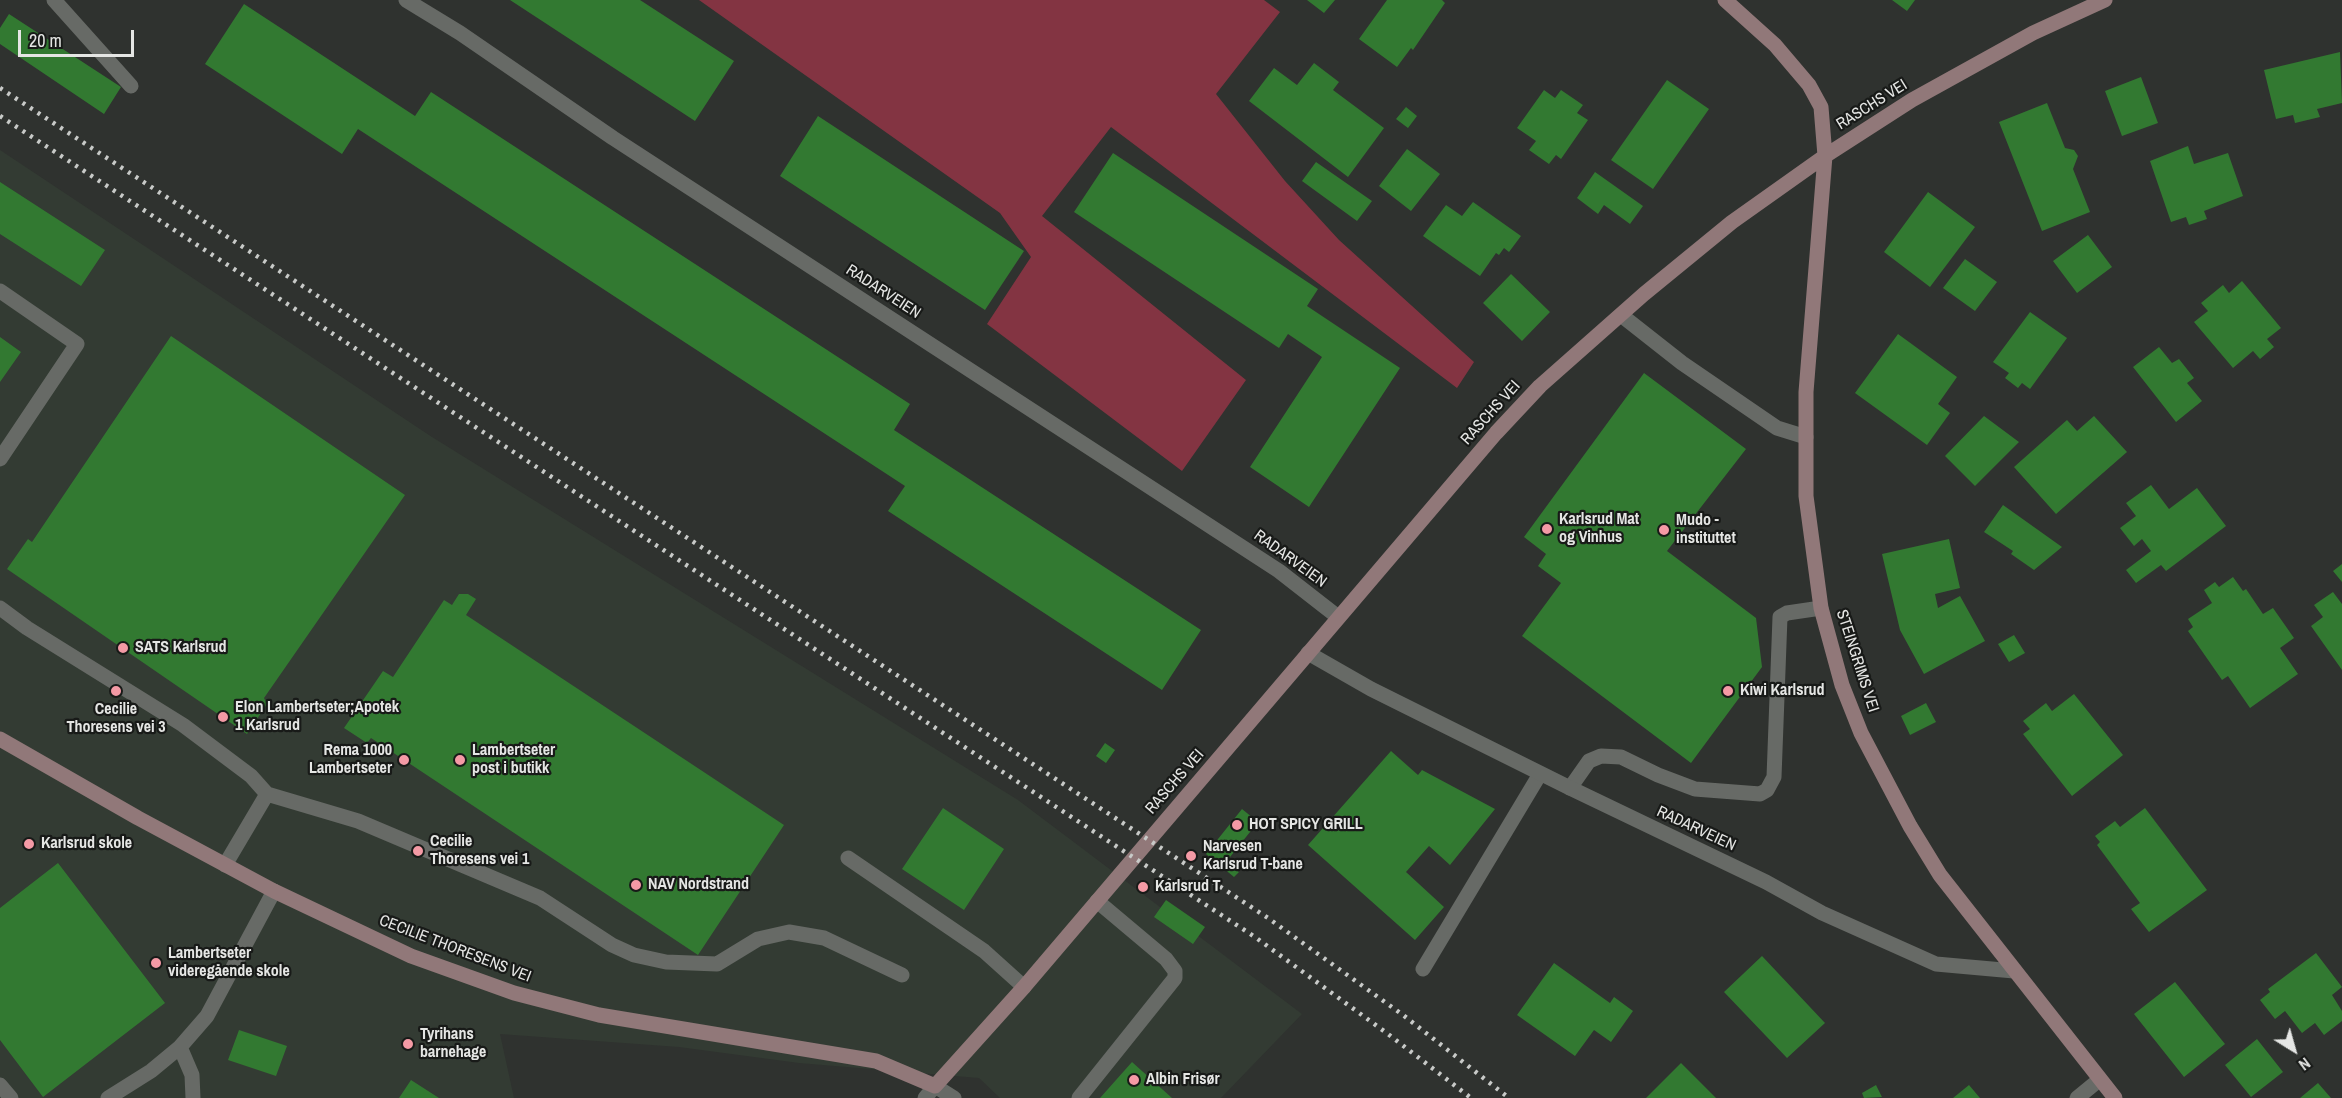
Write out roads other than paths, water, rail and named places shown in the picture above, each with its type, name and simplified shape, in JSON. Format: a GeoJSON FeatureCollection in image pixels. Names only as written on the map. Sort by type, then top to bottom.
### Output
{"type":"FeatureCollection","features":[{"type":"Feature","properties":{"kind":"street"},"geometry":{"type":"LineString","coordinates":[[54,0],[130,86]]}},
{"type":"Feature","properties":{"kind":"street","name":"RADARVEIEN"},"geometry":{"type":"LineString","coordinates":[[406,0],[460,33],[613,138],[1279,571],[1338,617]]}},
{"type":"Feature","properties":{"kind":"street","name":"STEINGRIMS VEI"},"geometry":{"type":"LineString","coordinates":[[1725,0],[1775,45],[1809,85],[1821,107],[1825,156],[1806,392],[1806,496],[1821,608],[1842,685],[1861,733],[1910,826],[1940,874],[2115,1098]]}},
{"type":"Feature","properties":{"kind":"street","name":"RASCHS VEI"},"geometry":{"type":"LineString","coordinates":[[925,1098],[1024,987],[1338,617],[1540,386],[1732,222],[1825,156],[1912,100],[2033,33],[2105,0]]}},
{"type":"Feature","properties":{"kind":"street"},"geometry":{"type":"LineString","coordinates":[[0,291],[77,344],[0,459]]}},
{"type":"Feature","properties":{"kind":"street"},"geometry":{"type":"LineString","coordinates":[[1621,315],[1682,363],[1777,428],[1806,436]]}},
{"type":"Feature","properties":{"kind":"street"},"geometry":{"type":"LineString","coordinates":[[0,608],[27,628],[183,725],[208,746],[238,765],[267,794],[358,821],[540,898],[612,945],[634,955],[666,962],[717,964],[758,939],[789,932],[824,938],[902,975]]}},
{"type":"Feature","properties":{"kind":"street"},"geometry":{"type":"LineString","coordinates":[[1570,788],[1589,761],[1601,756],[1621,757],[1658,776],[1695,789],[1760,794],[1767,790],[1774,777],[1780,617],[1794,611],[1821,608]]}},
{"type":"Feature","properties":{"kind":"street","name":"RADARVEIEN"},"geometry":{"type":"LineString","coordinates":[[1308,653],[1371,689],[1540,774],[1766,882],[1822,913],[1936,964],[2014,971]]}},
{"type":"Feature","properties":{"kind":"street","name":"CECILIE THORESENS VEI"},"geometry":{"type":"LineString","coordinates":[[0,739],[274,891],[411,956],[514,993],[640,1023],[876,1060],[935,1086]]}},
{"type":"Feature","properties":{"kind":"street"},"geometry":{"type":"LineString","coordinates":[[1424,969],[1540,774]]}},
{"type":"Feature","properties":{"kind":"street"},"geometry":{"type":"LineString","coordinates":[[225,865],[267,794]]}},
{"type":"Feature","properties":{"kind":"street"},"geometry":{"type":"LineString","coordinates":[[848,858],[984,951],[1024,987]]}},
{"type":"Feature","properties":{"kind":"street"},"geometry":{"type":"LineString","coordinates":[[108,1098],[151,1071],[180,1047],[207,1016],[274,891]]}},
{"type":"Feature","properties":{"kind":"street"},"geometry":{"type":"LineString","coordinates":[[1079,1098],[1175,978],[1175,971],[1166,959],[1097,900]]}},
{"type":"Feature","properties":{"kind":"street"},"geometry":{"type":"LineString","coordinates":[[180,1047],[192,1075],[193,1098]]}},
{"type":"Feature","properties":{"kind":"street"},"geometry":{"type":"LineString","coordinates":[[2077,1098],[2099,1080]]}},
{"type":"Feature","properties":{"kind":"street"},"geometry":{"type":"LineString","coordinates":[[0,1085],[11,1098]]}},
{"type":"Feature","properties":{"kind":"street"},"geometry":{"type":"LineString","coordinates":[[935,1086],[954,1098]]}},
{"type":"Feature","properties":{"kind":"railway"},"geometry":{"type":"LineString","coordinates":[[0,88],[1268,918],[1403,1015],[1509,1098]]}},
{"type":"Feature","properties":{"kind":"railway"},"geometry":{"type":"LineString","coordinates":[[0,116],[1255,937],[1471,1098]]}},
{"type":"Feature","properties":{"kind":"place","name":"Karlsrud Mat og Vinhus"},"geometry":{"type":"Point","coordinates":[1547,529]}},
{"type":"Feature","properties":{"kind":"place","name":"Mudo - instituttet"},"geometry":{"type":"Point","coordinates":[1664,530]}},
{"type":"Feature","properties":{"kind":"place","name":"SATS Karlsrud"},"geometry":{"type":"Point","coordinates":[123,648]}},
{"type":"Feature","properties":{"kind":"place","name":"Cecilie Thoresens vei 3"},"geometry":{"type":"Point","coordinates":[116,691]}},
{"type":"Feature","properties":{"kind":"place","name":"Kiwi Karlsrud"},"geometry":{"type":"Point","coordinates":[1728,691]}},
{"type":"Feature","properties":{"kind":"place","name":"Elon Lambertseter;Apotek 1 Karlsrud"},"geometry":{"type":"Point","coordinates":[223,717]}},
{"type":"Feature","properties":{"kind":"place","name":"Rema 1000 Lambertseter"},"geometry":{"type":"Point","coordinates":[404,760]}},
{"type":"Feature","properties":{"kind":"place","name":"Lambertseter post i butikk"},"geometry":{"type":"Point","coordinates":[460,760]}},
{"type":"Feature","properties":{"kind":"place","name":"HOT SPICY GRILL"},"geometry":{"type":"Point","coordinates":[1237,825]}},
{"type":"Feature","properties":{"kind":"place","name":"Karlsrud skole"},"geometry":{"type":"Point","coordinates":[29,844]}},
{"type":"Feature","properties":{"kind":"place","name":"Cecilie Thoresens vei 1"},"geometry":{"type":"Point","coordinates":[418,851]}},
{"type":"Feature","properties":{"kind":"place","name":"Narvesen Karlsrud T-bane"},"geometry":{"type":"Point","coordinates":[1191,856]}},
{"type":"Feature","properties":{"kind":"place","name":"NAV Nordstrand"},"geometry":{"type":"Point","coordinates":[636,885]}},
{"type":"Feature","properties":{"kind":"place","name":"Karlsrud T"},"geometry":{"type":"Point","coordinates":[1143,887]}},
{"type":"Feature","properties":{"kind":"place","name":"Lambertseter videregående skole"},"geometry":{"type":"Point","coordinates":[156,963]}},
{"type":"Feature","properties":{"kind":"place","name":"Tyrihans barnehage"},"geometry":{"type":"Point","coordinates":[408,1044]}},
{"type":"Feature","properties":{"kind":"place","name":"Albin Frisør"},"geometry":{"type":"Point","coordinates":[1134,1080]}}]}
